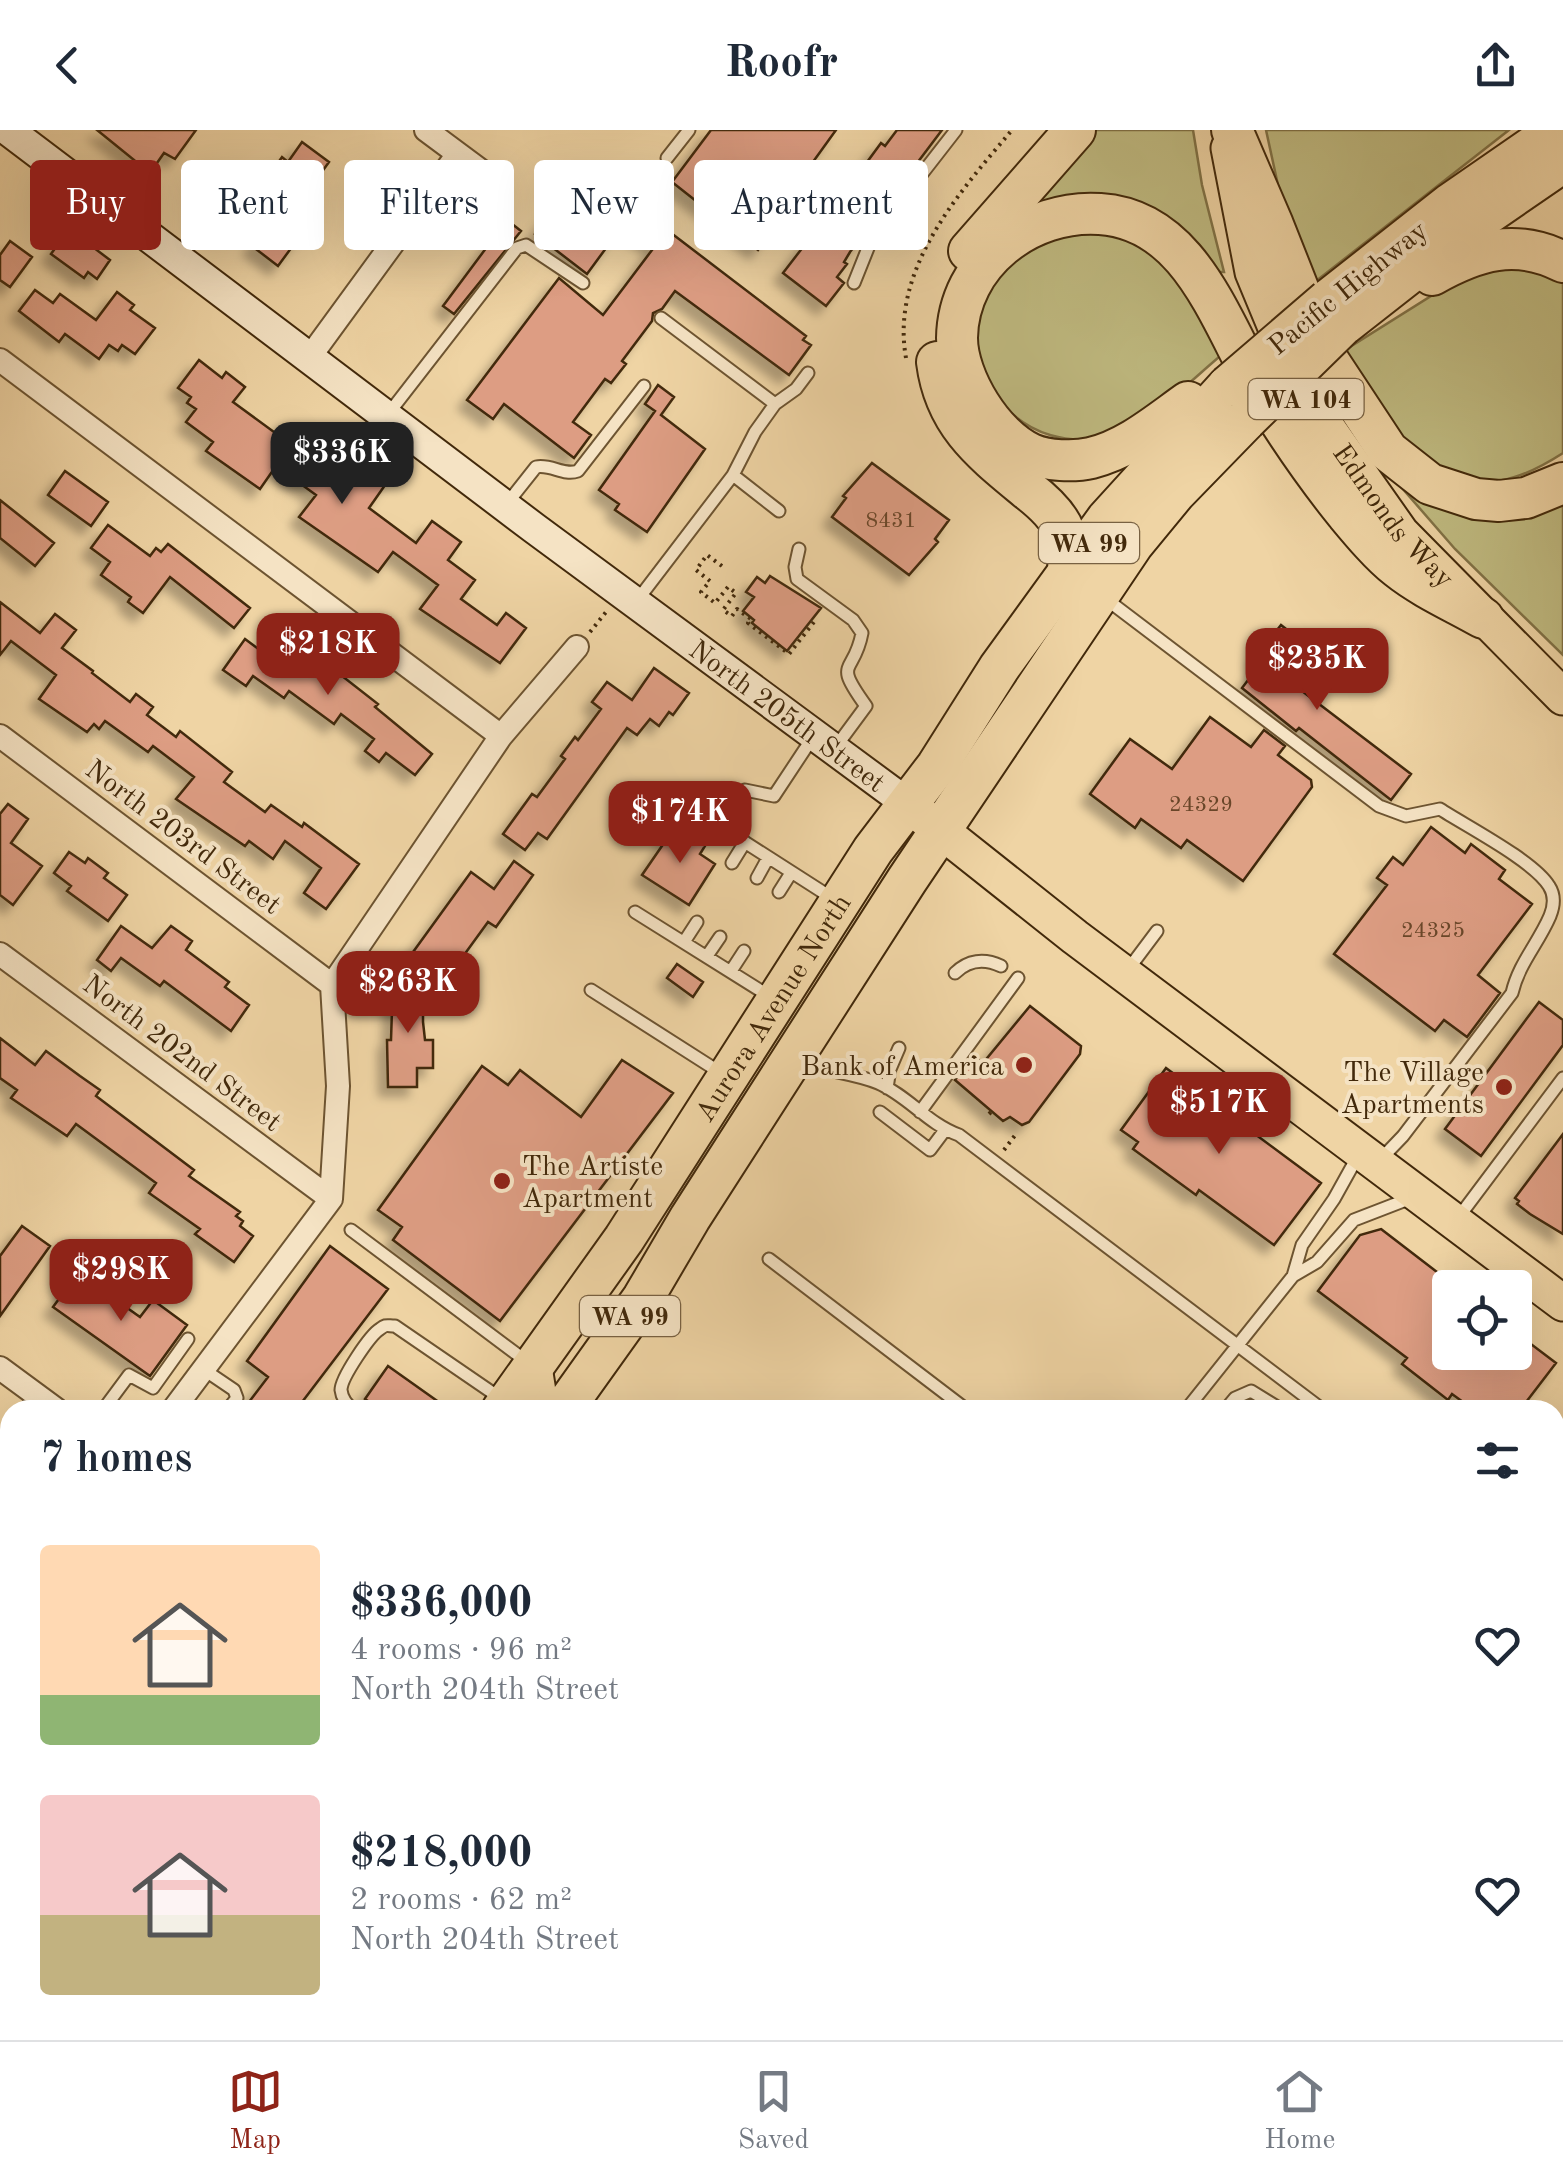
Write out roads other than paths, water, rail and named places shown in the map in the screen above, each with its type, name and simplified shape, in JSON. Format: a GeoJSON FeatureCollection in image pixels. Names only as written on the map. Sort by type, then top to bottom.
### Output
{"type":"FeatureCollection","features":[{"type":"Feature","properties":{"kind":"highway"},"geometry":{"type":"LineString","coordinates":[[1069,569],[1064,529],[1043,502],[956,422],[941,389],[937,356],[938,323],[946,288],[964,256],[1074,130]]}},
{"type":"Feature","properties":{"kind":"highway"},"geometry":{"type":"LineString","coordinates":[[1228,130],[1324,354],[1388,451],[1430,484],[1476,499],[1526,498],[1563,482]]}},
{"type":"Feature","properties":{"kind":"highway","name":"Pacific Highway"},"geometry":{"type":"LineString","coordinates":[[908,804],[1069,569],[1153,464],[1237,403],[1450,204],[1557,130]]}},
{"type":"Feature","properties":{"kind":"highway","name":"Pacific Highway"},"geometry":{"type":"LineString","coordinates":[[1335,313],[1563,162]]}},
{"type":"Feature","properties":{"kind":"highway"},"geometry":{"type":"LineString","coordinates":[[1237,403],[1202,392],[1118,450],[1087,460],[1032,454],[989,417],[970,388],[959,358],[960,316],[971,284],[988,257],[1036,224],[1061,215],[1115,215],[1143,224],[1168,241],[1190,266],[1264,396],[1346,512],[1398,568],[1483,618]]}},
{"type":"Feature","properties":{"kind":"highway"},"geometry":{"type":"LineString","coordinates":[[1335,313],[1473,254],[1516,247],[1563,262]]}},
{"type":"Feature","properties":{"kind":"highway","name":"Pacific Highway"},"geometry":{"type":"LineString","coordinates":[[941,832],[1133,544],[1175,493],[1237,403]]}},
{"type":"Feature","properties":{"kind":"highway","name":"Aurora Avenue North"},"geometry":{"type":"LineString","coordinates":[[518,1400],[534,1366],[729,1078],[872,850],[908,804]]}},
{"type":"Feature","properties":{"kind":"highway","name":"Aurora Avenue North"},"geometry":{"type":"LineString","coordinates":[[570,1400],[643,1298],[690,1218],[941,832]]}},
{"type":"Feature","properties":{"kind":"main road","name":"Edmonds Way"},"geometry":{"type":"LineString","coordinates":[[1228,130],[1253,272],[1304,395],[1402,534],[1563,697]]}},
{"type":"Feature","properties":{"kind":"main road","name":"North 205th Street"},"geometry":{"type":"LineString","coordinates":[[908,804],[1124,974],[1563,1303]]}},
{"type":"Feature","properties":{"kind":"street","name":"North 205th Street"},"geometry":{"type":"LineString","coordinates":[[8,130],[626,602],[908,804]]}},
{"type":"Feature","properties":{"kind":"street"},"geometry":{"type":"LineString","coordinates":[[426,130],[466,160]]}},
{"type":"Feature","properties":{"kind":"street"},"geometry":{"type":"LineString","coordinates":[[309,358],[458,154]]}},
{"type":"Feature","properties":{"kind":"street"},"geometry":{"type":"LineString","coordinates":[[0,360],[501,736]]}},
{"type":"Feature","properties":{"kind":"street"},"geometry":{"type":"LineString","coordinates":[[180,1400],[331,1199],[338,1086],[332,985],[501,736],[577,647]]}},
{"type":"Feature","properties":{"kind":"street","name":"North 203rd Street"},"geometry":{"type":"LineString","coordinates":[[0,736],[332,985]]}},
{"type":"Feature","properties":{"kind":"street","name":"North 202nd Street"},"geometry":{"type":"LineString","coordinates":[[0,954],[331,1199]]}},
{"type":"Feature","properties":{"kind":"street"},"geometry":{"type":"LineString","coordinates":[[0,1368],[43,1400]]}},
{"type":"Feature","properties":{"kind":"lane"},"geometry":{"type":"LineString","coordinates":[[667,158],[689,130]]}},
{"type":"Feature","properties":{"kind":"lane"},"geometry":{"type":"LineString","coordinates":[[854,283],[872,238],[956,130]]}},
{"type":"Feature","properties":{"kind":"lane"},"geometry":{"type":"LineString","coordinates":[[387,417],[517,248],[526,245],[583,283]]}},
{"type":"Feature","properties":{"kind":"lane"},"geometry":{"type":"LineString","coordinates":[[661,318],[775,404]]}},
{"type":"Feature","properties":{"kind":"lane"},"geometry":{"type":"LineString","coordinates":[[626,602],[733,475],[754,432],[775,404],[796,389],[808,373]]}},
{"type":"Feature","properties":{"kind":"lane"},"geometry":{"type":"LineString","coordinates":[[505,506],[536,467],[570,474],[578,471],[644,386]]}},
{"type":"Feature","properties":{"kind":"lane"},"geometry":{"type":"LineString","coordinates":[[733,475],[780,510]]}},
{"type":"Feature","properties":{"kind":"lane"},"geometry":{"type":"LineString","coordinates":[[799,549],[797,580],[854,620],[862,633],[860,646],[847,666],[848,681],[866,706],[825,741],[774,796],[745,790],[724,820],[730,832],[840,902]]}},
{"type":"Feature","properties":{"kind":"lane"},"geometry":{"type":"LineString","coordinates":[[1100,594],[1380,806],[1406,816],[1440,808],[1522,862],[1551,889],[1554,902],[1550,916],[1518,969],[1512,994],[1403,1136],[1369,1156],[1334,1199],[1302,1245],[1292,1276],[1194,1400]]}},
{"type":"Feature","properties":{"kind":"lane"},"geometry":{"type":"LineString","coordinates":[[732,863],[745,842]]}},
{"type":"Feature","properties":{"kind":"lane"},"geometry":{"type":"LineString","coordinates":[[756,878],[768,858]]}},
{"type":"Feature","properties":{"kind":"lane"},"geometry":{"type":"LineString","coordinates":[[780,892],[791,873]]}},
{"type":"Feature","properties":{"kind":"lane"},"geometry":{"type":"LineString","coordinates":[[635,912],[777,1001]]}},
{"type":"Feature","properties":{"kind":"lane"},"geometry":{"type":"LineString","coordinates":[[684,942],[697,922]]}},
{"type":"Feature","properties":{"kind":"lane"},"geometry":{"type":"LineString","coordinates":[[1124,974],[1157,930]]}},
{"type":"Feature","properties":{"kind":"lane"},"geometry":{"type":"LineString","coordinates":[[707,956],[720,937]]}},
{"type":"Feature","properties":{"kind":"lane"},"geometry":{"type":"LineString","coordinates":[[732,972],[744,951]]}},
{"type":"Feature","properties":{"kind":"lane"},"geometry":{"type":"LineString","coordinates":[[955,973],[970,961],[1001,966]]}},
{"type":"Feature","properties":{"kind":"lane"},"geometry":{"type":"LineString","coordinates":[[920,1112],[1018,978]]}},
{"type":"Feature","properties":{"kind":"lane"},"geometry":{"type":"LineString","coordinates":[[591,990],[729,1078]]}},
{"type":"Feature","properties":{"kind":"lane"},"geometry":{"type":"LineString","coordinates":[[888,1088],[890,1069],[899,1048]]}},
{"type":"Feature","properties":{"kind":"lane"},"geometry":{"type":"LineString","coordinates":[[792,1059],[888,1088],[946,1130],[959,1135],[1310,1400]]}},
{"type":"Feature","properties":{"kind":"lane"},"geometry":{"type":"LineString","coordinates":[[1456,1221],[1563,1078]]}},
{"type":"Feature","properties":{"kind":"lane"},"geometry":{"type":"LineString","coordinates":[[880,1112],[930,1150],[946,1130]]}},
{"type":"Feature","properties":{"kind":"lane"},"geometry":{"type":"LineString","coordinates":[[1292,1276],[1317,1262],[1354,1220],[1420,1194]]}},
{"type":"Feature","properties":{"kind":"lane"},"geometry":{"type":"LineString","coordinates":[[351,1230],[534,1366]]}},
{"type":"Feature","properties":{"kind":"lane"},"geometry":{"type":"LineString","coordinates":[[769,1258],[953,1400]]}},
{"type":"Feature","properties":{"kind":"lane"},"geometry":{"type":"LineString","coordinates":[[344,1400],[341,1388],[345,1376],[384,1325],[395,1326],[502,1400]]}},
{"type":"Feature","properties":{"kind":"lane"},"geometry":{"type":"LineString","coordinates":[[110,1400],[128,1375],[152,1388],[188,1339]]}},
{"type":"Feature","properties":{"kind":"lane"},"geometry":{"type":"LineString","coordinates":[[203,1369],[234,1390],[234,1400]]}},
{"type":"Feature","properties":{"kind":"lane"},"geometry":{"type":"LineString","coordinates":[[1234,1400],[1251,1391],[1266,1400]]}},
{"type":"Feature","properties":{"kind":"place","name":"Bank of America"},"geometry":{"type":"Point","coordinates":[1024,1065]}},
{"type":"Feature","properties":{"kind":"place","name":"The Village Apartments"},"geometry":{"type":"Point","coordinates":[1504,1087]}},
{"type":"Feature","properties":{"kind":"place","name":"The Artiste Apartment"},"geometry":{"type":"Point","coordinates":[502,1181]}}]}
